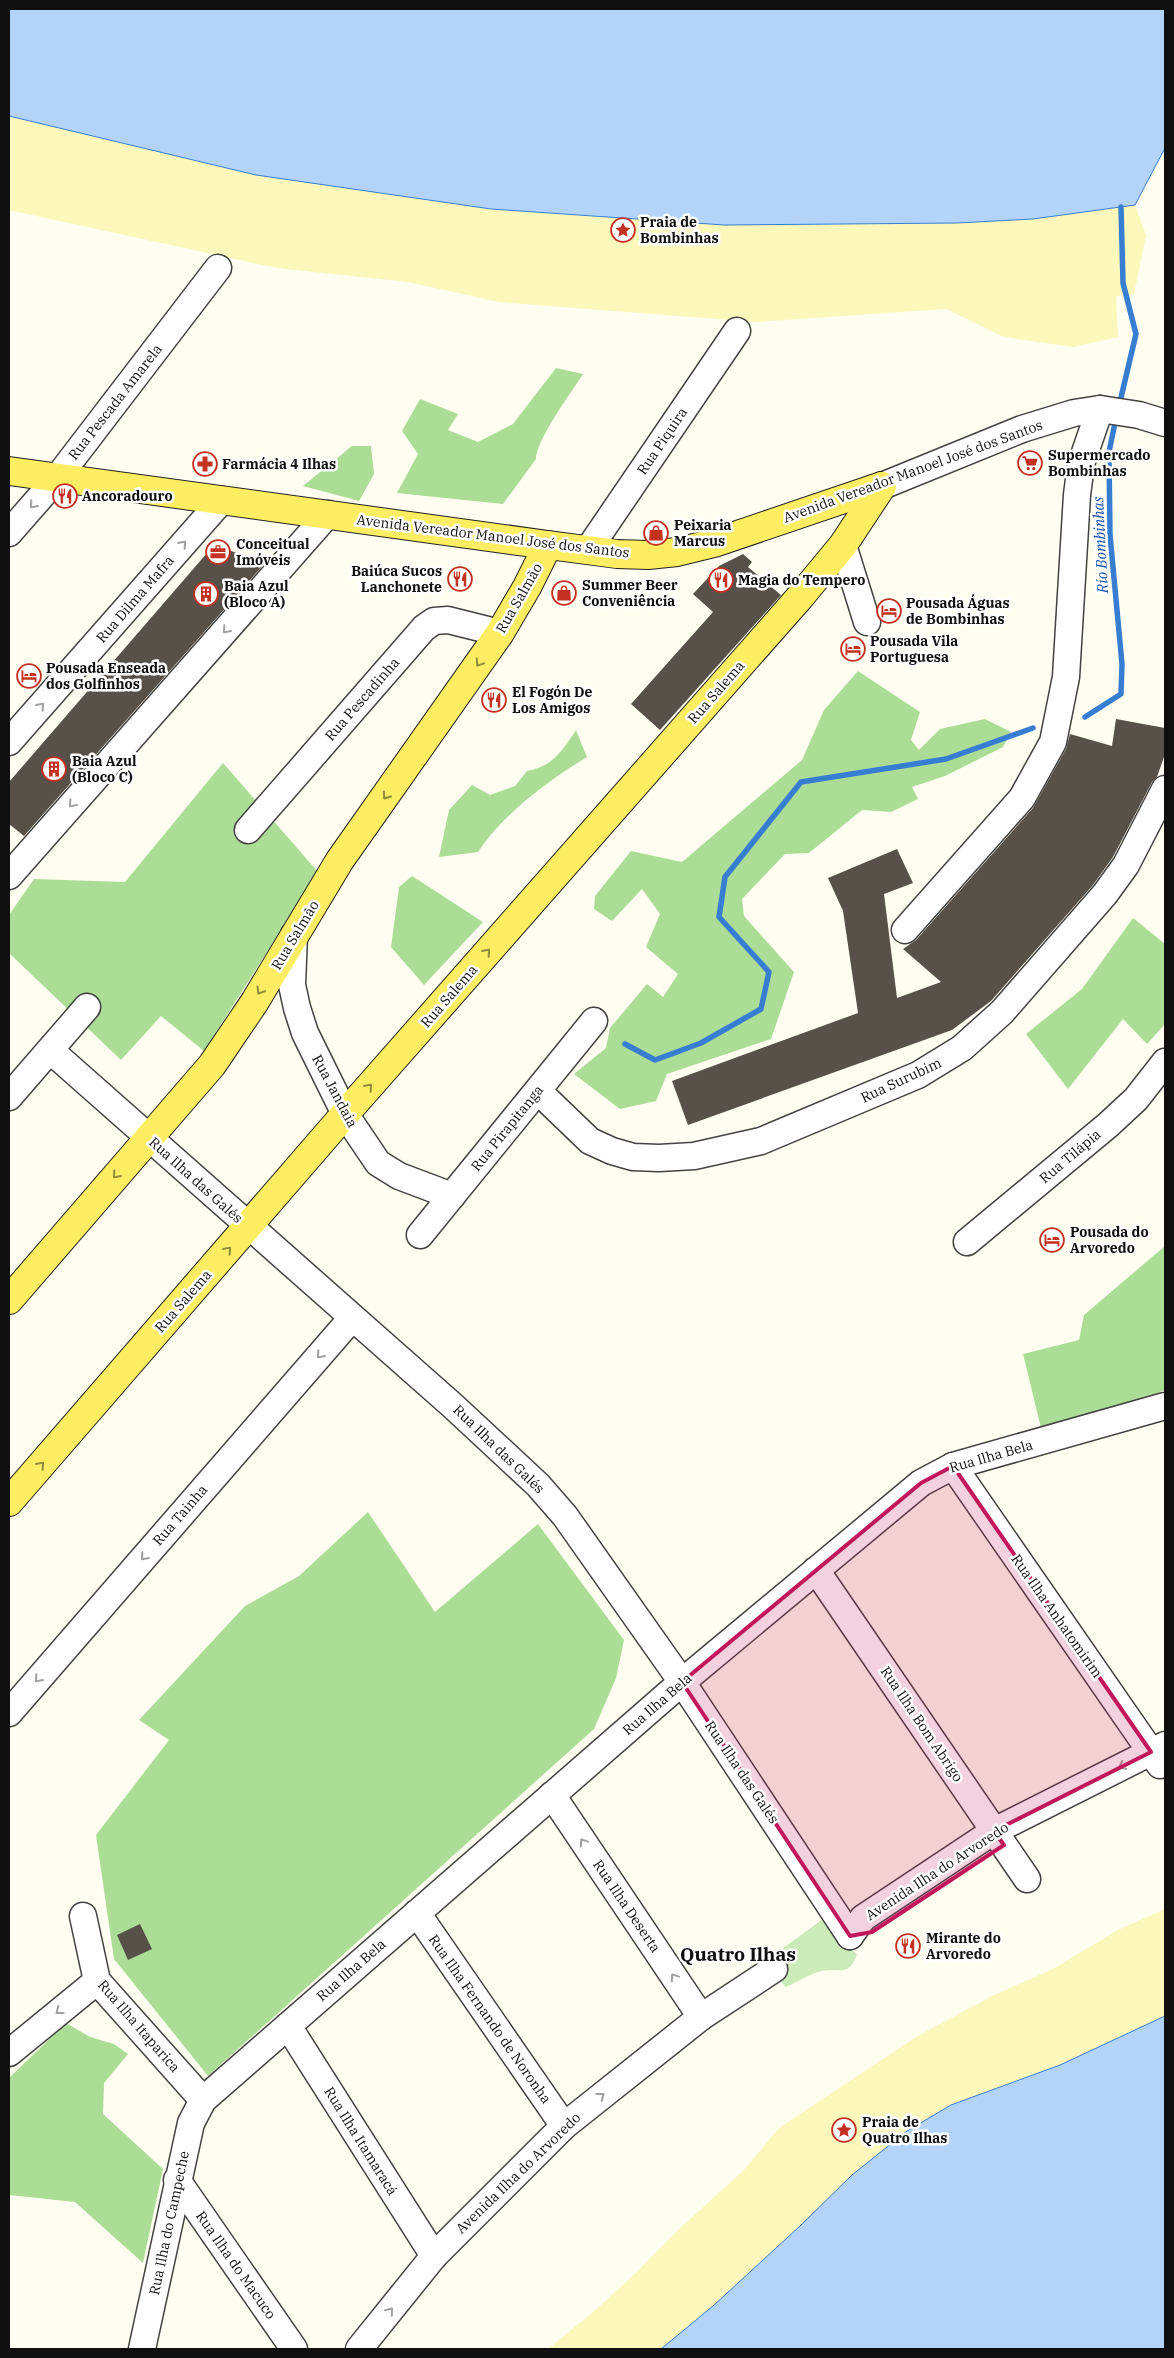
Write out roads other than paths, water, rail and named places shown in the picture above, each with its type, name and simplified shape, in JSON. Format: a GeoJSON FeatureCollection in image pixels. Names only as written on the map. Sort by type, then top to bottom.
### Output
{"type":"FeatureCollection","features":[{"type":"Feature","properties":{"kind":"main road","name":"Avenida Vereador Manoel José dos Santos"},"geometry":{"type":"LineString","coordinates":[[9,471],[548,545],[648,555],[677,552],[714,543],[882,486]]}},
{"type":"Feature","properties":{"kind":"main road","name":"Rua Salema"},"geometry":{"type":"LineString","coordinates":[[9,1502],[345,1114],[843,545],[882,486]]}},
{"type":"Feature","properties":{"kind":"main road","name":"Rua Salmão"},"geometry":{"type":"LineString","coordinates":[[9,1300],[212,1065],[254,1003],[340,860],[500,633],[527,587],[548,545]]}},
{"type":"Feature","properties":{"kind":"street","name":"Rua Pescada Amarela"},"geometry":{"type":"LineString","coordinates":[[9,533],[58,477],[218,268]]}},
{"type":"Feature","properties":{"kind":"street","name":"Rua Piquira"},"geometry":{"type":"LineString","coordinates":[[588,550],[737,331]]}},
{"type":"Feature","properties":{"kind":"street","name":"Avenida Vereador Manoel José dos Santos"},"geometry":{"type":"LineString","coordinates":[[882,486],[1022,429],[1074,414],[1111,411],[1165,423]]}},
{"type":"Feature","properties":{"kind":"street"},"geometry":{"type":"LineString","coordinates":[[905,930],[1022,798],[1053,742],[1066,677],[1077,496],[1081,464],[1111,411]]}},
{"type":"Feature","properties":{"kind":"street","name":"Rua Dilma Mafra"},"geometry":{"type":"LineString","coordinates":[[9,742],[222,500]]}},
{"type":"Feature","properties":{"kind":"street"},"geometry":{"type":"LineString","coordinates":[[9,876],[328,514]]}},
{"type":"Feature","properties":{"kind":"street"},"geometry":{"type":"LineString","coordinates":[[843,545],[867,622]]}},
{"type":"Feature","properties":{"kind":"street","name":"Rua Pescadinha"},"geometry":{"type":"LineString","coordinates":[[248,830],[424,628],[434,621],[448,620],[500,633]]}},
{"type":"Feature","properties":{"kind":"street","name":"Rua Surubim"},"geometry":{"type":"LineString","coordinates":[[538,1091],[590,1141],[612,1151],[633,1157],[660,1158],[694,1156],[761,1141],[918,1075],[962,1048],[1002,1012],[1093,907],[1126,865],[1165,788]]}},
{"type":"Feature","properties":{"kind":"street","name":"Rua Jandaia"},"geometry":{"type":"LineString","coordinates":[[294,934],[292,985],[304,1033],[345,1114],[378,1163],[399,1176],[452,1196]]}},
{"type":"Feature","properties":{"kind":"street"},"geometry":{"type":"LineString","coordinates":[[9,1097],[87,1006]]}},
{"type":"Feature","properties":{"kind":"street","name":"Rua Pirapitanga"},"geometry":{"type":"LineString","coordinates":[[420,1235],[594,1021]]}},
{"type":"Feature","properties":{"kind":"street","name":"Rua Ilha das Galés"},"geometry":{"type":"LineString","coordinates":[[50,1050],[453,1406],[538,1485],[565,1516],[682,1682],[850,1936]]}},
{"type":"Feature","properties":{"kind":"street","name":"Rua Tilápia"},"geometry":{"type":"LineString","coordinates":[[967,1242],[1108,1125],[1136,1099],[1165,1062]]}},
{"type":"Feature","properties":{"kind":"street","name":"Rua Tainha"},"geometry":{"type":"LineString","coordinates":[[9,1713],[352,1318]]}},
{"type":"Feature","properties":{"kind":"street","name":"Rua Ilha Bela"},"geometry":{"type":"LineString","coordinates":[[203,2100],[682,1682],[921,1483],[953,1466],[1165,1406]]}},
{"type":"Feature","properties":{"kind":"street","name":"Rua Ilha Anhatomirim"},"geometry":{"type":"LineString","coordinates":[[953,1466],[1161,1756]]}},
{"type":"Feature","properties":{"kind":"street","name":"Rua Ilha Bom Abrigo"},"geometry":{"type":"LineString","coordinates":[[816,1570],[1027,1879]]}},
{"type":"Feature","properties":{"kind":"street","name":"Avenida Ilha do Arvoredo"},"geometry":{"type":"LineString","coordinates":[[850,1936],[872,1932],[999,1838],[1161,1756]]}},
{"type":"Feature","properties":{"kind":"street","name":"Rua Ilha Deserta"},"geometry":{"type":"LineString","coordinates":[[552,1795],[701,2017]]}},
{"type":"Feature","properties":{"kind":"street","name":"Rua Ilha Fernando de Noronha"},"geometry":{"type":"LineString","coordinates":[[417,1913],[564,2126]]}},
{"type":"Feature","properties":{"kind":"street","name":"Rua Ilha Itaparica"},"geometry":{"type":"LineString","coordinates":[[84,1916],[97,1980],[203,2100]]}},
{"type":"Feature","properties":{"kind":"street","name":"Avenida Ilha do Arvoredo"},"geometry":{"type":"LineString","coordinates":[[359,2349],[434,2256],[564,2126],[701,2017],[774,1969]]}},
{"type":"Feature","properties":{"kind":"street"},"geometry":{"type":"LineString","coordinates":[[9,2053],[97,1980]]}},
{"type":"Feature","properties":{"kind":"street","name":"Rua Ilha Itamaracá"},"geometry":{"type":"LineString","coordinates":[[288,2026],[434,2256]]}},
{"type":"Feature","properties":{"kind":"street","name":"Rua Ilha do Campeche"},"geometry":{"type":"LineString","coordinates":[[142,2349],[191,2123],[203,2100]]}},
{"type":"Feature","properties":{"kind":"street","name":"Rua Ilha do Macuco"},"geometry":{"type":"LineString","coordinates":[[178,2180],[294,2349]]}},
{"type":"Feature","properties":{"kind":"water"},"geometry":{"type":"Polygon","coordinates":[[[9,9],[1165,9],[1165,148],[1135,205],[1033,219],[957,223],[724,225],[491,209],[256,175],[9,116],[9,9]]]}},
{"type":"Feature","properties":{"kind":"water"},"geometry":{"type":"Polygon","coordinates":[[[1165,2016],[1165,2349],[661,2349],[713,2306],[852,2175],[907,2131],[951,2105],[1060,2065],[1165,2016]]]}},
{"type":"Feature","properties":{"kind":"waterway","name":"Rio Bombinhas"},"geometry":{"type":"LineString","coordinates":[[1119,406],[1136,334],[1123,283],[1121,207]]}},
{"type":"Feature","properties":{"kind":"waterway","name":"Rio Bombinhas"},"geometry":{"type":"LineString","coordinates":[[1085,717],[1121,694],[1122,664],[1110,535],[1109,452],[1116,418]]}},
{"type":"Feature","properties":{"kind":"waterway"},"geometry":{"type":"LineString","coordinates":[[625,1044],[655,1060],[701,1043],[761,1009],[769,972],[719,917],[725,877],[801,782],[946,759],[1033,728]]}},
{"type":"Feature","properties":{"kind":"place","name":"Praia de Bombinhas"},"geometry":{"type":"Point","coordinates":[623,230]}},
{"type":"Feature","properties":{"kind":"place","name":"Supermercado Bombinhas"},"geometry":{"type":"Point","coordinates":[1030,463]}},
{"type":"Feature","properties":{"kind":"place","name":"Farmácia 4 Ilhas"},"geometry":{"type":"Point","coordinates":[205,464]}},
{"type":"Feature","properties":{"kind":"place","name":"Ancoradouro"},"geometry":{"type":"Point","coordinates":[65,496]}},
{"type":"Feature","properties":{"kind":"place","name":"Peixaria Marcus"},"geometry":{"type":"Point","coordinates":[656,533]}},
{"type":"Feature","properties":{"kind":"place","name":"Conceitual Imóveis"},"geometry":{"type":"Point","coordinates":[218,552]}},
{"type":"Feature","properties":{"kind":"place","name":"Baiúca Sucos Lanchonete"},"geometry":{"type":"Point","coordinates":[460,579]}},
{"type":"Feature","properties":{"kind":"place","name":"Magia do Tempero"},"geometry":{"type":"Point","coordinates":[721,580]}},
{"type":"Feature","properties":{"kind":"place","name":"Summer Beer Conveniência"},"geometry":{"type":"Point","coordinates":[564,593]}},
{"type":"Feature","properties":{"kind":"place","name":"Baia Azul (Bloco A)"},"geometry":{"type":"Point","coordinates":[206,594]}},
{"type":"Feature","properties":{"kind":"place","name":"Pousada Águas de Bombinhas"},"geometry":{"type":"Point","coordinates":[889,611]}},
{"type":"Feature","properties":{"kind":"place","name":"Pousada Vila Portuguesa"},"geometry":{"type":"Point","coordinates":[853,649]}},
{"type":"Feature","properties":{"kind":"place","name":"Pousada Enseada dos Golfinhos"},"geometry":{"type":"Point","coordinates":[29,676]}},
{"type":"Feature","properties":{"kind":"place","name":"El Fogón De Los Amigos"},"geometry":{"type":"Point","coordinates":[494,700]}},
{"type":"Feature","properties":{"kind":"place","name":"Baia Azul (Bloco C)"},"geometry":{"type":"Point","coordinates":[54,769]}},
{"type":"Feature","properties":{"kind":"place","name":"Pousada do Arvoredo"},"geometry":{"type":"Point","coordinates":[1052,1240]}},
{"type":"Feature","properties":{"kind":"place","name":"Mirante do Arvoredo"},"geometry":{"type":"Point","coordinates":[908,1946]}},
{"type":"Feature","properties":{"kind":"place","name":"Praia de Quatro Ilhas"},"geometry":{"type":"Point","coordinates":[844,2130]}},
{"type":"Feature","properties":{"kind":"district","name":"Quatro Ilhas"},"geometry":{"type":"Point","coordinates":[738,1954]}}]}
